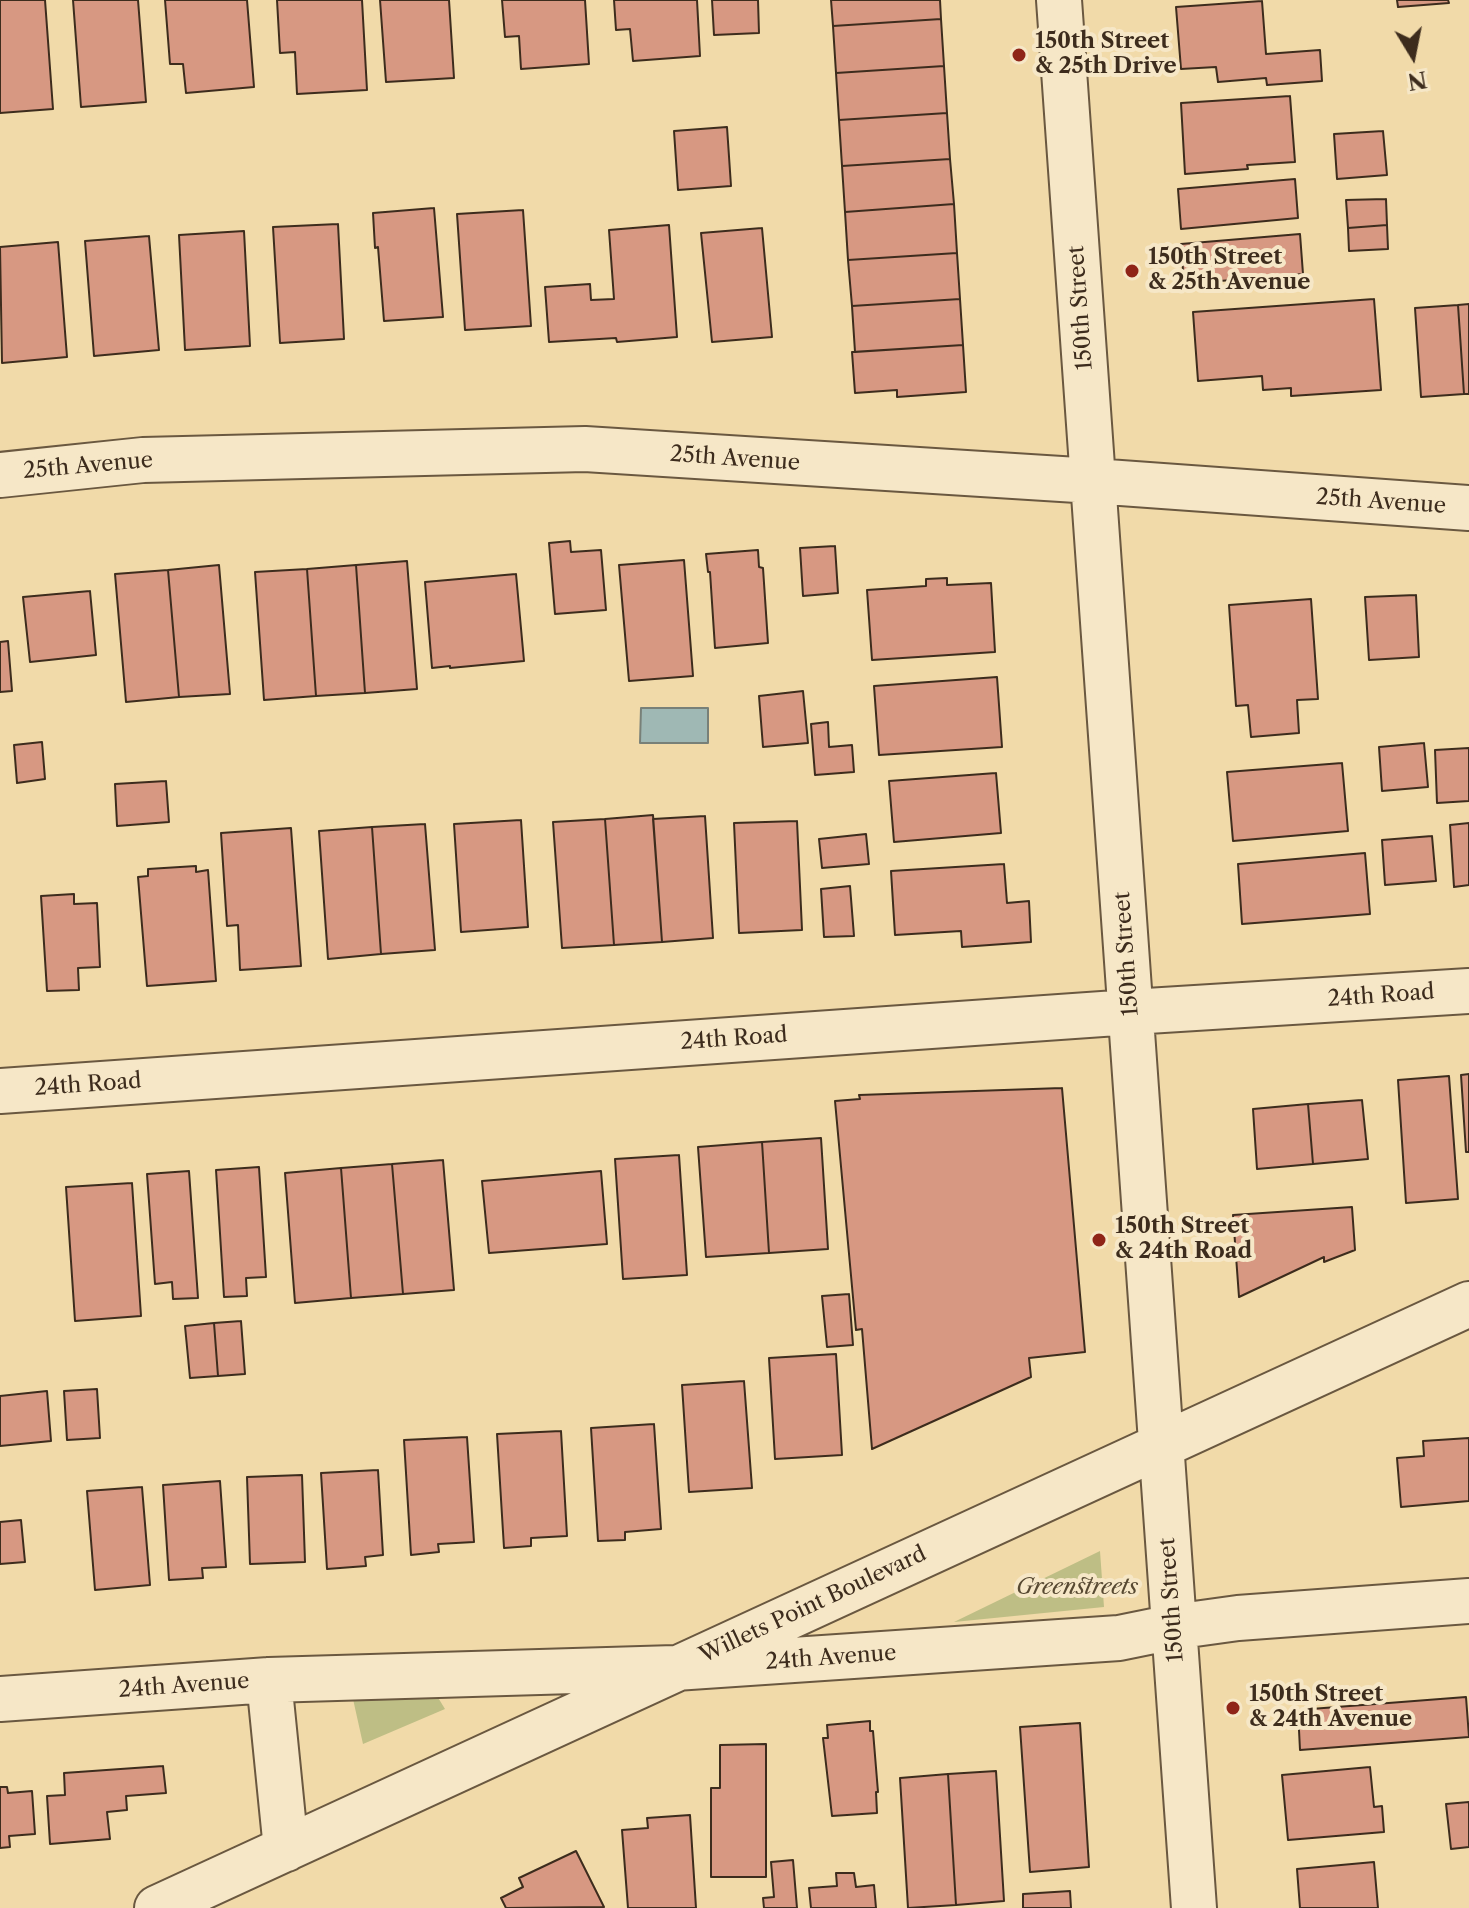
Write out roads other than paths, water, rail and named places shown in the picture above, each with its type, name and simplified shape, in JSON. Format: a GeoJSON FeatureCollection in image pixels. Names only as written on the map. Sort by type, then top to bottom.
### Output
{"type":"FeatureCollection","features":[{"type":"Feature","properties":{"kind":"street","name":"150th Street"},"geometry":{"type":"LineString","coordinates":[[1059,0],[1194,1908]]}},
{"type":"Feature","properties":{"kind":"street","name":"25th Avenue"},"geometry":{"type":"LineString","coordinates":[[0,475],[143,460],[585,449],[1469,508]]}},
{"type":"Feature","properties":{"kind":"street","name":"24th Road"},"geometry":{"type":"LineString","coordinates":[[0,1091],[1469,991]]}},
{"type":"Feature","properties":{"kind":"street","name":"Willets Point Boulevard"},"geometry":{"type":"LineString","coordinates":[[157,1908],[1469,1304]]}},
{"type":"Feature","properties":{"kind":"street","name":"24th Avenue"},"geometry":{"type":"LineString","coordinates":[[0,1699],[269,1680],[675,1668],[1119,1638],[1238,1618],[1469,1601]]}},
{"type":"Feature","properties":{"kind":"street"},"geometry":{"type":"LineString","coordinates":[[269,1680],[286,1849]]}},
{"type":"Feature","properties":{"kind":"water"},"geometry":{"type":"Polygon","coordinates":[[[641,708],[708,708],[708,743],[640,743],[641,708]]]}},
{"type":"Feature","properties":{"kind":"place","name":"150th Street & 25th Drive"},"geometry":{"type":"Point","coordinates":[1019,55]}},
{"type":"Feature","properties":{"kind":"place","name":"150th Street & 25th Avenue"},"geometry":{"type":"Point","coordinates":[1132,271]}},
{"type":"Feature","properties":{"kind":"place","name":"150th Street & 24th Road"},"geometry":{"type":"Point","coordinates":[1099,1240]}},
{"type":"Feature","properties":{"kind":"place","name":"150th Street & 24th Avenue"},"geometry":{"type":"Point","coordinates":[1233,1708]}},
{"type":"Feature","properties":{"kind":"park label","name":"Greenstreets"},"geometry":{"type":"Point","coordinates":[1077,1588]}}]}
